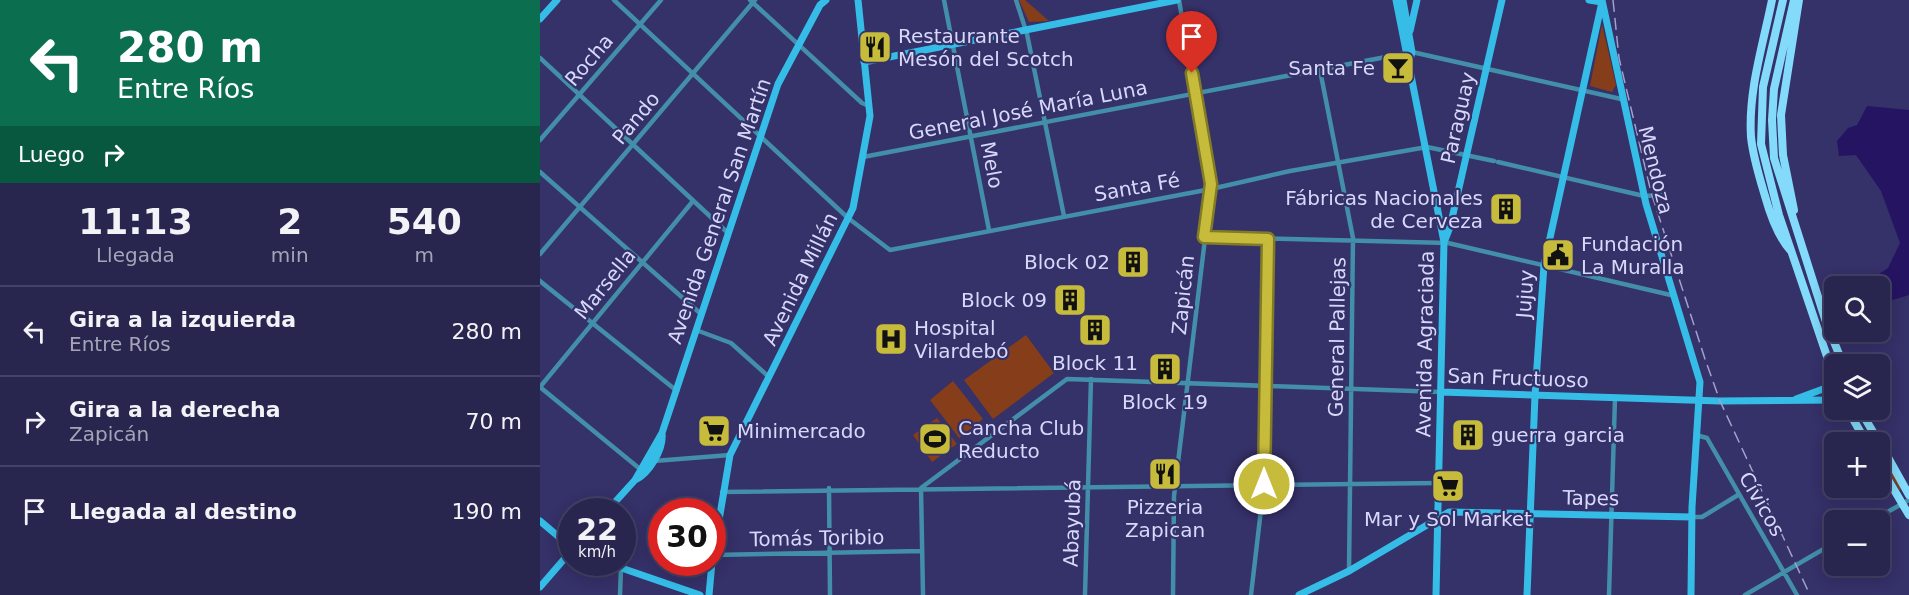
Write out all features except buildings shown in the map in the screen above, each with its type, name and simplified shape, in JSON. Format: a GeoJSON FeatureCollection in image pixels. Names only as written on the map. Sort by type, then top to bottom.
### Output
{"type":"FeatureCollection","features":[{"type":"Feature","properties":{"kind":"main road"},"geometry":{"type":"LineString","coordinates":[[1772,0],[1753,92],[1751,138],[1754,159],[1767,201],[1782,241],[1793,253]]}},
{"type":"Feature","properties":{"kind":"main road"},"geometry":{"type":"LineString","coordinates":[[1783,0],[1763,87],[1761,144],[1767,178],[1826,354]]}},
{"type":"Feature","properties":{"kind":"main road"},"geometry":{"type":"LineString","coordinates":[[1794,0],[1774,89],[1772,139],[1778,176],[1826,322],[1839,354]]}},
{"type":"Feature","properties":{"kind":"main road"},"geometry":{"type":"LineString","coordinates":[[1796,226],[1783,155],[1781,115],[1799,0]]}},
{"type":"Feature","properties":{"kind":"main road"},"geometry":{"type":"LineString","coordinates":[[1890,465],[1907,500],[1909,515]]}},
{"type":"Feature","properties":{"kind":"main road"},"geometry":{"type":"LineString","coordinates":[[1890,479],[1907,500]]}},
{"type":"Feature","properties":{"kind":"street"},"geometry":{"type":"LineString","coordinates":[[540,19],[557,0]]}},
{"type":"Feature","properties":{"kind":"street"},"geometry":{"type":"LineString","coordinates":[[614,0],[848,218]]}},
{"type":"Feature","properties":{"kind":"street","name":"Rocha"},"geometry":{"type":"LineString","coordinates":[[540,140],[662,0]]}},
{"type":"Feature","properties":{"kind":"street","name":"Avenida Millán"},"geometry":{"type":"LineString","coordinates":[[721,498],[730,455],[848,218],[856,195],[870,121],[858,0]]}},
{"type":"Feature","properties":{"kind":"street","name":"Melo"},"geometry":{"type":"LineString","coordinates":[[944,0],[989,230]]}},
{"type":"Feature","properties":{"kind":"street"},"geometry":{"type":"LineString","coordinates":[[1016,0],[1026,30],[1064,216]]}},
{"type":"Feature","properties":{"kind":"street"},"geometry":{"type":"LineString","coordinates":[[864,62],[1178,0]]}},
{"type":"Feature","properties":{"kind":"street","name":"Zapicán"},"geometry":{"type":"LineString","coordinates":[[1173,595],[1173,496],[1177,484],[1211,189],[1178,0]]}},
{"type":"Feature","properties":{"kind":"street","name":"Avenida Agraciada"},"geometry":{"type":"LineString","coordinates":[[1396,0],[1409,52],[1444,242],[1436,595]]}},
{"type":"Feature","properties":{"kind":"street","name":"Avenida Agraciada"},"geometry":{"type":"LineString","coordinates":[[1403,0],[1409,36],[1409,52]]}},
{"type":"Feature","properties":{"kind":"street"},"geometry":{"type":"LineString","coordinates":[[1409,36],[1417,0]]}},
{"type":"Feature","properties":{"kind":"street","name":"Paraguay"},"geometry":{"type":"LineString","coordinates":[[1444,242],[1450,227],[1502,0]]}},
{"type":"Feature","properties":{"kind":"street"},"geometry":{"type":"LineString","coordinates":[[1589,0],[1602,1]]}},
{"type":"Feature","properties":{"kind":"street"},"geometry":{"type":"LineString","coordinates":[[752,1],[862,103],[869,106]]}},
{"type":"Feature","properties":{"kind":"street","name":"Pando"},"geometry":{"type":"LineString","coordinates":[[540,254],[752,1]]}},
{"type":"Feature","properties":{"kind":"street","name":"Jujuy"},"geometry":{"type":"LineString","coordinates":[[1527,595],[1535,395],[1544,265],[1602,1]]}},
{"type":"Feature","properties":{"kind":"street","name":"Mendoza"},"geometry":{"type":"LineString","coordinates":[[1602,1],[1621,99],[1644,196],[1698,375],[1692,517],[1692,594]]}},
{"type":"Feature","properties":{"kind":"street","name":"Avenida General San Martín"},"geometry":{"type":"LineString","coordinates":[[635,480],[640,478],[663,438],[662,433],[778,84],[823,2]]}},
{"type":"Feature","properties":{"kind":"street","name":"General José María Luna"},"geometry":{"type":"LineString","coordinates":[[863,157],[1409,52],[1621,99]]}},
{"type":"Feature","properties":{"kind":"street"},"geometry":{"type":"LineString","coordinates":[[540,58],[728,233]]}},
{"type":"Feature","properties":{"kind":"street","name":"General Pallejas"},"geometry":{"type":"LineString","coordinates":[[1320,70],[1353,241],[1349,571]]}},
{"type":"Feature","properties":{"kind":"street","name":"Santa Fé"},"geometry":{"type":"LineString","coordinates":[[848,218],[890,250],[1211,189],[1270,174],[1427,147],[1644,196],[1662,195]]}},
{"type":"Feature","properties":{"kind":"street"},"geometry":{"type":"LineString","coordinates":[[540,172],[701,314]]}},
{"type":"Feature","properties":{"kind":"street","name":"Marsella"},"geometry":{"type":"LineString","coordinates":[[540,387],[693,201]]}},
{"type":"Feature","properties":{"kind":"street"},"geometry":{"type":"LineString","coordinates":[[1204,237],[1444,242],[1676,297]]}},
{"type":"Feature","properties":{"kind":"street"},"geometry":{"type":"LineString","coordinates":[[1251,595],[1264,484],[1268,239]]}},
{"type":"Feature","properties":{"kind":"street"},"geometry":{"type":"LineString","coordinates":[[540,281],[677,391]]}},
{"type":"Feature","properties":{"kind":"street"},"geometry":{"type":"LineString","coordinates":[[696,330],[731,344],[769,377]]}},
{"type":"Feature","properties":{"kind":"street","name":"San Fructuoso"},"geometry":{"type":"LineString","coordinates":[[921,488],[1067,379],[1615,398],[1824,400]]}},
{"type":"Feature","properties":{"kind":"street","name":"Abayubá"},"geometry":{"type":"LineString","coordinates":[[1085,595],[1091,380]]}},
{"type":"Feature","properties":{"kind":"street"},"geometry":{"type":"LineString","coordinates":[[540,387],[640,469]]}},
{"type":"Feature","properties":{"kind":"street","name":"San Fructuoso"},"geometry":{"type":"LineString","coordinates":[[1791,401],[1824,389]]}},
{"type":"Feature","properties":{"kind":"street"},"geometry":{"type":"LineString","coordinates":[[1609,595],[1615,398]]}},
{"type":"Feature","properties":{"kind":"street","name":"Cívicos"},"geometry":{"type":"LineString","coordinates":[[1696,435],[1707,438],[1797,595]]}},
{"type":"Feature","properties":{"kind":"street"},"geometry":{"type":"LineString","coordinates":[[652,459],[730,455]]}},
{"type":"Feature","properties":{"kind":"street","name":"Avenida General San Martín"},"geometry":{"type":"LineString","coordinates":[[619,498],[635,480],[640,469],[652,459]]}},
{"type":"Feature","properties":{"kind":"street"},"geometry":{"type":"LineString","coordinates":[[722,492],[829,488],[1439,483]]}},
{"type":"Feature","properties":{"kind":"street"},"geometry":{"type":"LineString","coordinates":[[829,488],[830,595]]}},
{"type":"Feature","properties":{"kind":"street"},"geometry":{"type":"LineString","coordinates":[[921,488],[922,595]]}},
{"type":"Feature","properties":{"kind":"street","name":"Tapes"},"geometry":{"type":"LineString","coordinates":[[1299,595],[1349,571],[1449,512],[1702,517],[1738,495]]}},
{"type":"Feature","properties":{"kind":"street"},"geometry":{"type":"LineString","coordinates":[[1890,510],[1907,500]]}},
{"type":"Feature","properties":{"kind":"street"},"geometry":{"type":"LineString","coordinates":[[540,521],[558,537]]}},
{"type":"Feature","properties":{"kind":"street"},"geometry":{"type":"LineString","coordinates":[[1745,595],[1824,549]]}},
{"type":"Feature","properties":{"kind":"street","name":"Tomás Toribio"},"geometry":{"type":"LineString","coordinates":[[726,555],[922,551]]}},
{"type":"Feature","properties":{"kind":"street"},"geometry":{"type":"LineString","coordinates":[[540,587],[558,566]]}},
{"type":"Feature","properties":{"kind":"street"},"geometry":{"type":"LineString","coordinates":[[636,573],[700,595]]}},
{"type":"Feature","properties":{"kind":"street"},"geometry":{"type":"LineString","coordinates":[[620,595],[621,576]]}},
{"type":"Feature","properties":{"kind":"street","name":"Avenida Millán"},"geometry":{"type":"LineString","coordinates":[[709,595],[711,576]]}},
{"type":"Feature","properties":{"kind":"shaded area"},"geometry":{"type":"Polygon","coordinates":[[[1019,0],[1025,0],[1049,21],[1029,22],[1019,0]]]}},
{"type":"Feature","properties":{"kind":"shaded area"},"geometry":{"type":"Polygon","coordinates":[[[1602,24],[1616,85],[1612,92],[1590,86],[1602,24]]]}},
{"type":"Feature","properties":{"kind":"shaded area"},"geometry":{"type":"Polygon","coordinates":[[[1867,106],[1909,110],[1909,295],[1890,301],[1890,276],[1876,276],[1888,268],[1900,243],[1881,191],[1856,155],[1839,156],[1837,141],[1848,128],[1857,125],[1867,106]]]}},
{"type":"Feature","properties":{"kind":"shaded area"},"geometry":{"type":"Polygon","coordinates":[[[1026,335],[1054,373],[993,419],[964,380],[1026,335]]]}},
{"type":"Feature","properties":{"kind":"shaded area"},"geometry":{"type":"Polygon","coordinates":[[[953,381],[983,419],[959,438],[930,400],[953,381]]]}},
{"type":"Feature","properties":{"kind":"shaded area","name":"Cancha Club Reducto"},"geometry":{"type":"Polygon","coordinates":[[[937,418],[957,444],[932,462],[913,435],[937,418]]]}},
{"type":"Feature","properties":{"kind":"shaded area"},"geometry":{"type":"Polygon","coordinates":[[[1890,469],[1901,488],[1900,491],[1890,474],[1890,469]]]}},
{"type":"Feature","properties":{"kind":"railway"},"geometry":{"type":"LineString","coordinates":[[1613,0],[1619,58],[1651,192],[1705,359],[1720,401],[1810,595]]}},
{"type":"Feature","properties":{"kind":"place","name":"Restaurante Mesón del Scotch"},"geometry":{"type":"Point","coordinates":[875,47]}},
{"type":"Feature","properties":{"kind":"place","name":"Santa Fe"},"geometry":{"type":"Point","coordinates":[1398,68]}},
{"type":"Feature","properties":{"kind":"place","name":"Fábricas Nacionales de Cerveza"},"geometry":{"type":"Point","coordinates":[1506,209]}},
{"type":"Feature","properties":{"kind":"place","name":"Fundación La Muralla"},"geometry":{"type":"Point","coordinates":[1558,255]}},
{"type":"Feature","properties":{"kind":"place","name":"Block 02"},"geometry":{"type":"Point","coordinates":[1133,262]}},
{"type":"Feature","properties":{"kind":"place","name":"Block 09"},"geometry":{"type":"Point","coordinates":[1070,300]}},
{"type":"Feature","properties":{"kind":"place","name":"Block 11"},"geometry":{"type":"Point","coordinates":[1095,330]}},
{"type":"Feature","properties":{"kind":"place","name":"Hospital Vilardebó"},"geometry":{"type":"Point","coordinates":[891,339]}},
{"type":"Feature","properties":{"kind":"place","name":"Block 19"},"geometry":{"type":"Point","coordinates":[1165,369]}},
{"type":"Feature","properties":{"kind":"place","name":"Minimercado"},"geometry":{"type":"Point","coordinates":[714,431]}},
{"type":"Feature","properties":{"kind":"place","name":"guerra garcia"},"geometry":{"type":"Point","coordinates":[1468,435]}},
{"type":"Feature","properties":{"kind":"place","name":"Cancha Club Reducto"},"geometry":{"type":"Point","coordinates":[935,439]}},
{"type":"Feature","properties":{"kind":"place","name":"Pizzeria Zapican"},"geometry":{"type":"Point","coordinates":[1165,474]}},
{"type":"Feature","properties":{"kind":"place","name":"Mar y Sol Market"},"geometry":{"type":"Point","coordinates":[1448,486]}},
{"type":"Feature","properties":{"kind":"route"},"geometry":{"type":"LineString","coordinates":[[1192,73],[1211,184],[1204,237],[1268,239],[1264,484]]}}]}
